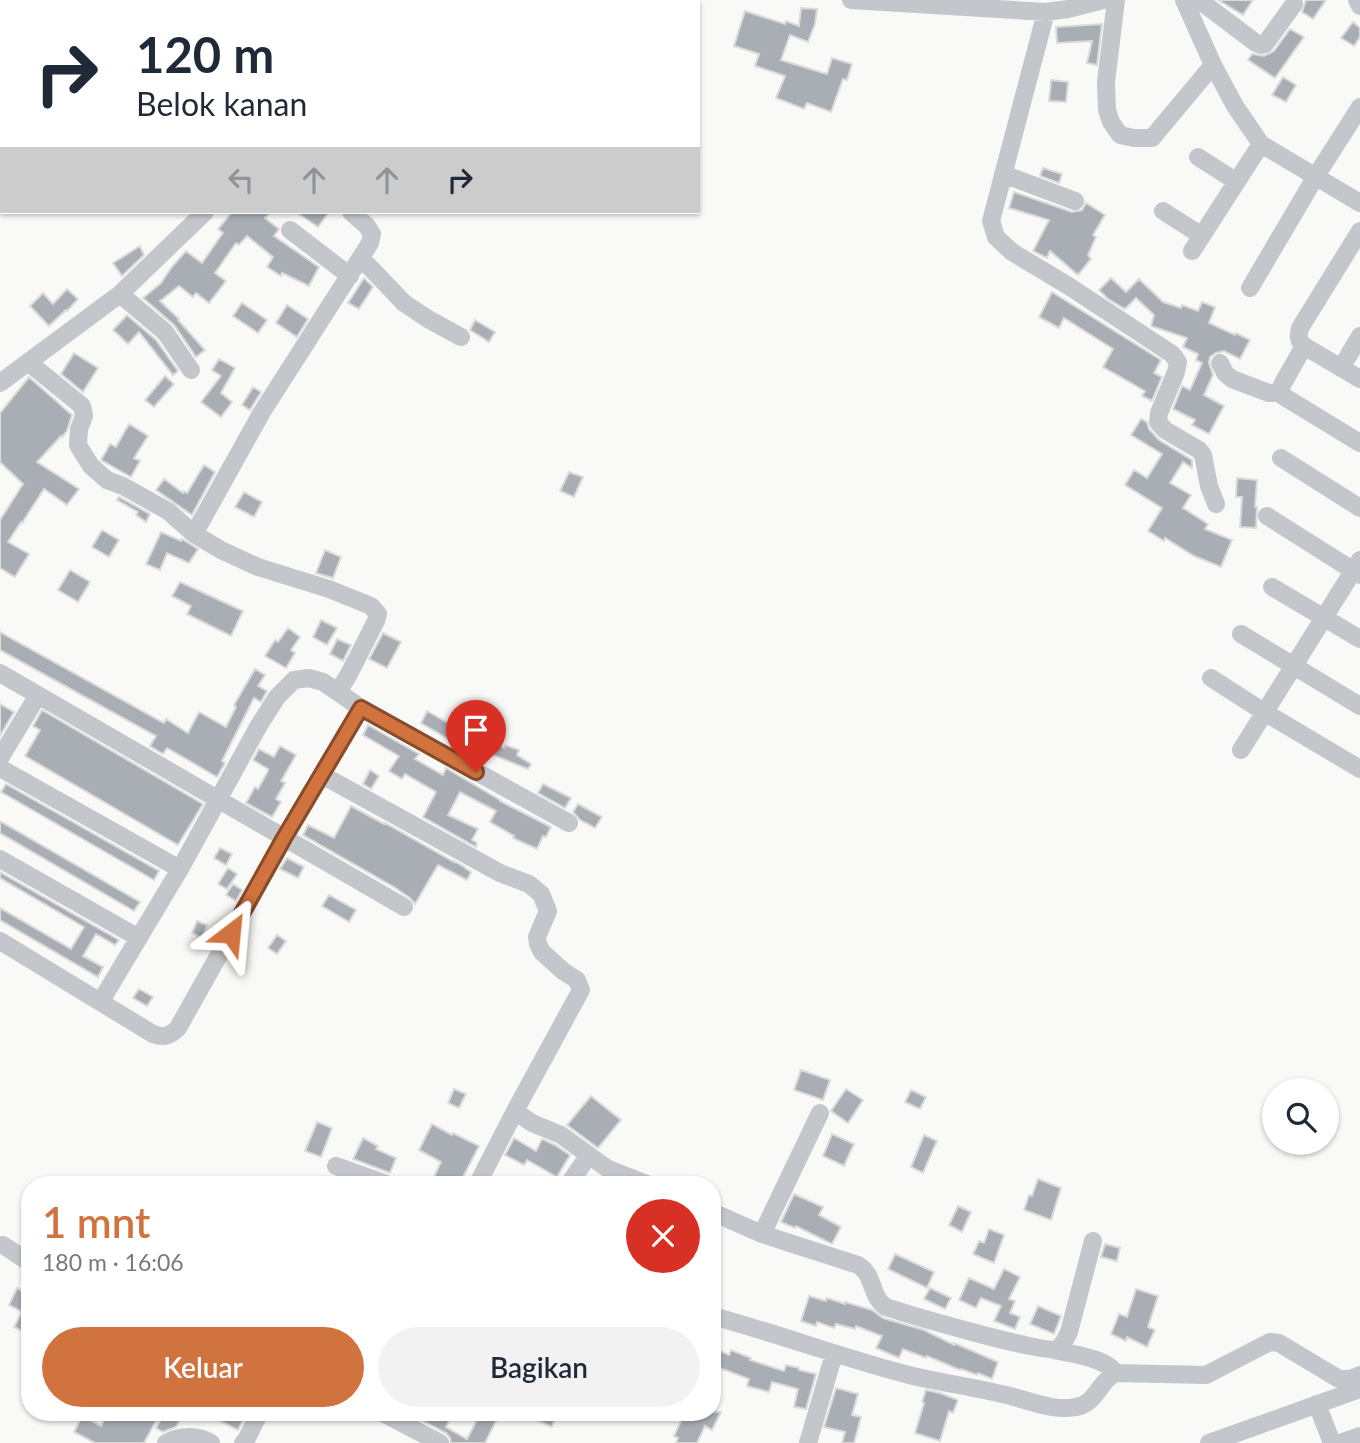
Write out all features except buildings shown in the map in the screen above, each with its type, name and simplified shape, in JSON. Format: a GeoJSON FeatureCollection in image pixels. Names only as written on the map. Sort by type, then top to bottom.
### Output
{"type":"FeatureCollection","features":[{"type":"Feature","properties":{"kind":"street"},"geometry":{"type":"LineString","coordinates":[[851,0],[1046,12],[1103,0]]}},
{"type":"Feature","properties":{"kind":"street"},"geometry":{"type":"LineString","coordinates":[[1116,0],[1106,82],[1107,110],[1111,122],[1121,135],[1152,138],[1213,65]]}},
{"type":"Feature","properties":{"kind":"street"},"geometry":{"type":"LineString","coordinates":[[1184,0],[1213,65],[1235,106],[1261,144],[1360,202]]}},
{"type":"Feature","properties":{"kind":"street"},"geometry":{"type":"LineString","coordinates":[[1199,0],[1261,45],[1265,44],[1294,4]]}},
{"type":"Feature","properties":{"kind":"street"},"geometry":{"type":"LineString","coordinates":[[1357,0],[1360,6]]}},
{"type":"Feature","properties":{"kind":"street"},"geometry":{"type":"LineString","coordinates":[[1046,12],[991,221],[996,237],[1012,252],[1172,354],[1178,362],[1176,372],[1159,413],[1158,422],[1165,430],[1203,455],[1209,486],[1216,504]]}},
{"type":"Feature","properties":{"kind":"street"},"geometry":{"type":"LineString","coordinates":[[1250,288],[1360,107]]}},
{"type":"Feature","properties":{"kind":"street"},"geometry":{"type":"LineString","coordinates":[[1163,211],[1197,243],[1261,144]]}},
{"type":"Feature","properties":{"kind":"street"},"geometry":{"type":"LineString","coordinates":[[1198,157],[1237,182]]}},
{"type":"Feature","properties":{"kind":"street"},"geometry":{"type":"LineString","coordinates":[[1003,174],[1075,201]]}},
{"type":"Feature","properties":{"kind":"street"},"geometry":{"type":"LineString","coordinates":[[0,383],[120,294],[203,214]]}},
{"type":"Feature","properties":{"kind":"street"},"geometry":{"type":"LineString","coordinates":[[194,534],[262,412],[370,243],[372,234],[368,226],[353,214]]}},
{"type":"Feature","properties":{"kind":"street"},"geometry":{"type":"LineString","coordinates":[[290,230],[350,276]]}},
{"type":"Feature","properties":{"kind":"street"},"geometry":{"type":"LineString","coordinates":[[1360,231],[1298,335],[1304,346],[1360,379]]}},
{"type":"Feature","properties":{"kind":"street"},"geometry":{"type":"LineString","coordinates":[[361,258],[404,303],[461,337]]}},
{"type":"Feature","properties":{"kind":"street"},"geometry":{"type":"LineString","coordinates":[[120,294],[165,332],[191,370]]}},
{"type":"Feature","properties":{"kind":"street"},"geometry":{"type":"LineString","coordinates":[[1341,368],[1360,336]]}},
{"type":"Feature","properties":{"kind":"street"},"geometry":{"type":"LineString","coordinates":[[1304,346],[1282,385],[1283,396],[1360,443]]}},
{"type":"Feature","properties":{"kind":"street"},"geometry":{"type":"LineString","coordinates":[[29,362],[82,406],[84,416],[79,429],[78,445],[91,466],[107,480],[168,511],[194,534],[221,550],[258,567],[329,589],[371,606],[378,614],[338,692]]}},
{"type":"Feature","properties":{"kind":"street"},"geometry":{"type":"LineString","coordinates":[[1220,363],[1225,373],[1241,383],[1269,393],[1281,390]]}},
{"type":"Feature","properties":{"kind":"street"},"geometry":{"type":"LineString","coordinates":[[1281,458],[1360,508]]}},
{"type":"Feature","properties":{"kind":"street"},"geometry":{"type":"LineString","coordinates":[[1241,750],[1358,569],[1267,516]]}},
{"type":"Feature","properties":{"kind":"street"},"geometry":{"type":"LineString","coordinates":[[1272,587],[1360,639]]}},
{"type":"Feature","properties":{"kind":"street"},"geometry":{"type":"LineString","coordinates":[[1241,634],[1360,706]]}},
{"type":"Feature","properties":{"kind":"street"},"geometry":{"type":"LineString","coordinates":[[0,673],[404,907]]}},
{"type":"Feature","properties":{"kind":"street"},"geometry":{"type":"LineString","coordinates":[[101,1001],[180,869],[258,727],[277,697],[294,680],[309,678],[323,682],[361,708],[569,823]]}},
{"type":"Feature","properties":{"kind":"street"},"geometry":{"type":"LineString","coordinates":[[1212,678],[1360,769]]}},
{"type":"Feature","properties":{"kind":"street"},"geometry":{"type":"LineString","coordinates":[[0,758],[38,695]]}},
{"type":"Feature","properties":{"kind":"street"},"geometry":{"type":"LineString","coordinates":[[0,941],[153,1034],[162,1037],[171,1034],[178,1028],[284,838],[361,708]]}},
{"type":"Feature","properties":{"kind":"street"},"geometry":{"type":"LineString","coordinates":[[0,768],[180,869]]}},
{"type":"Feature","properties":{"kind":"street"},"geometry":{"type":"LineString","coordinates":[[322,775],[500,873],[528,884],[541,894],[548,911],[537,937],[538,944],[542,952],[577,981],[581,990],[482,1176]]}},
{"type":"Feature","properties":{"kind":"street"},"geometry":{"type":"LineString","coordinates":[[0,859],[139,938]]}},
{"type":"Feature","properties":{"kind":"street"},"geometry":{"type":"LineString","coordinates":[[515,1111],[532,1123],[561,1135],[608,1168],[627,1176]]}},
{"type":"Feature","properties":{"kind":"street"},"geometry":{"type":"LineString","coordinates":[[762,1234],[820,1113]]}},
{"type":"Feature","properties":{"kind":"street"},"geometry":{"type":"LineString","coordinates":[[574,1176],[589,1155]]}},
{"type":"Feature","properties":{"kind":"street"},"geometry":{"type":"LineString","coordinates":[[336,1166],[364,1176]]}},
{"type":"Feature","properties":{"kind":"street"},"geometry":{"type":"LineString","coordinates":[[721,1216],[762,1234],[858,1265],[869,1275],[877,1298],[886,1307],[1005,1340],[1101,1362],[1112,1367],[1115,1373]]}},
{"type":"Feature","properties":{"kind":"street"},"geometry":{"type":"LineString","coordinates":[[1055,1350],[1069,1332],[1093,1241]]}},
{"type":"Feature","properties":{"kind":"street"},"geometry":{"type":"LineString","coordinates":[[1,1242],[21,1256]]}},
{"type":"Feature","properties":{"kind":"street"},"geometry":{"type":"LineString","coordinates":[[721,1319],[911,1375],[1003,1394],[1050,1407],[1079,1407],[1095,1397],[1107,1378],[1115,1373],[1206,1375],[1270,1342],[1279,1343],[1339,1379],[1360,1375]]}},
{"type":"Feature","properties":{"kind":"street"},"geometry":{"type":"LineString","coordinates":[[808,1443],[834,1354]]}},
{"type":"Feature","properties":{"kind":"street"},"geometry":{"type":"LineString","coordinates":[[1209,1443],[1360,1389]]}},
{"type":"Feature","properties":{"kind":"street"},"geometry":{"type":"LineString","coordinates":[[1317,1404],[1332,1443]]}},
{"type":"Feature","properties":{"kind":"street"},"geometry":{"type":"LineString","coordinates":[[244,1443],[256,1421]]}},
{"type":"Feature","properties":{"kind":"street"},"geometry":{"type":"LineString","coordinates":[[398,1421],[440,1443]]}},
{"type":"Feature","properties":{"kind":"street"},"geometry":{"type":"LineString","coordinates":[[1340,1443],[1360,1436]]}},
{"type":"Feature","properties":{"kind":"street"},"geometry":{"type":"LineString","coordinates":[[166,1443],[184,1437],[203,1438],[211,1443]]}},
{"type":"Feature","properties":{"kind":"route"},"geometry":{"type":"LineString","coordinates":[[231,933],[361,708],[476,772]]}}]}
